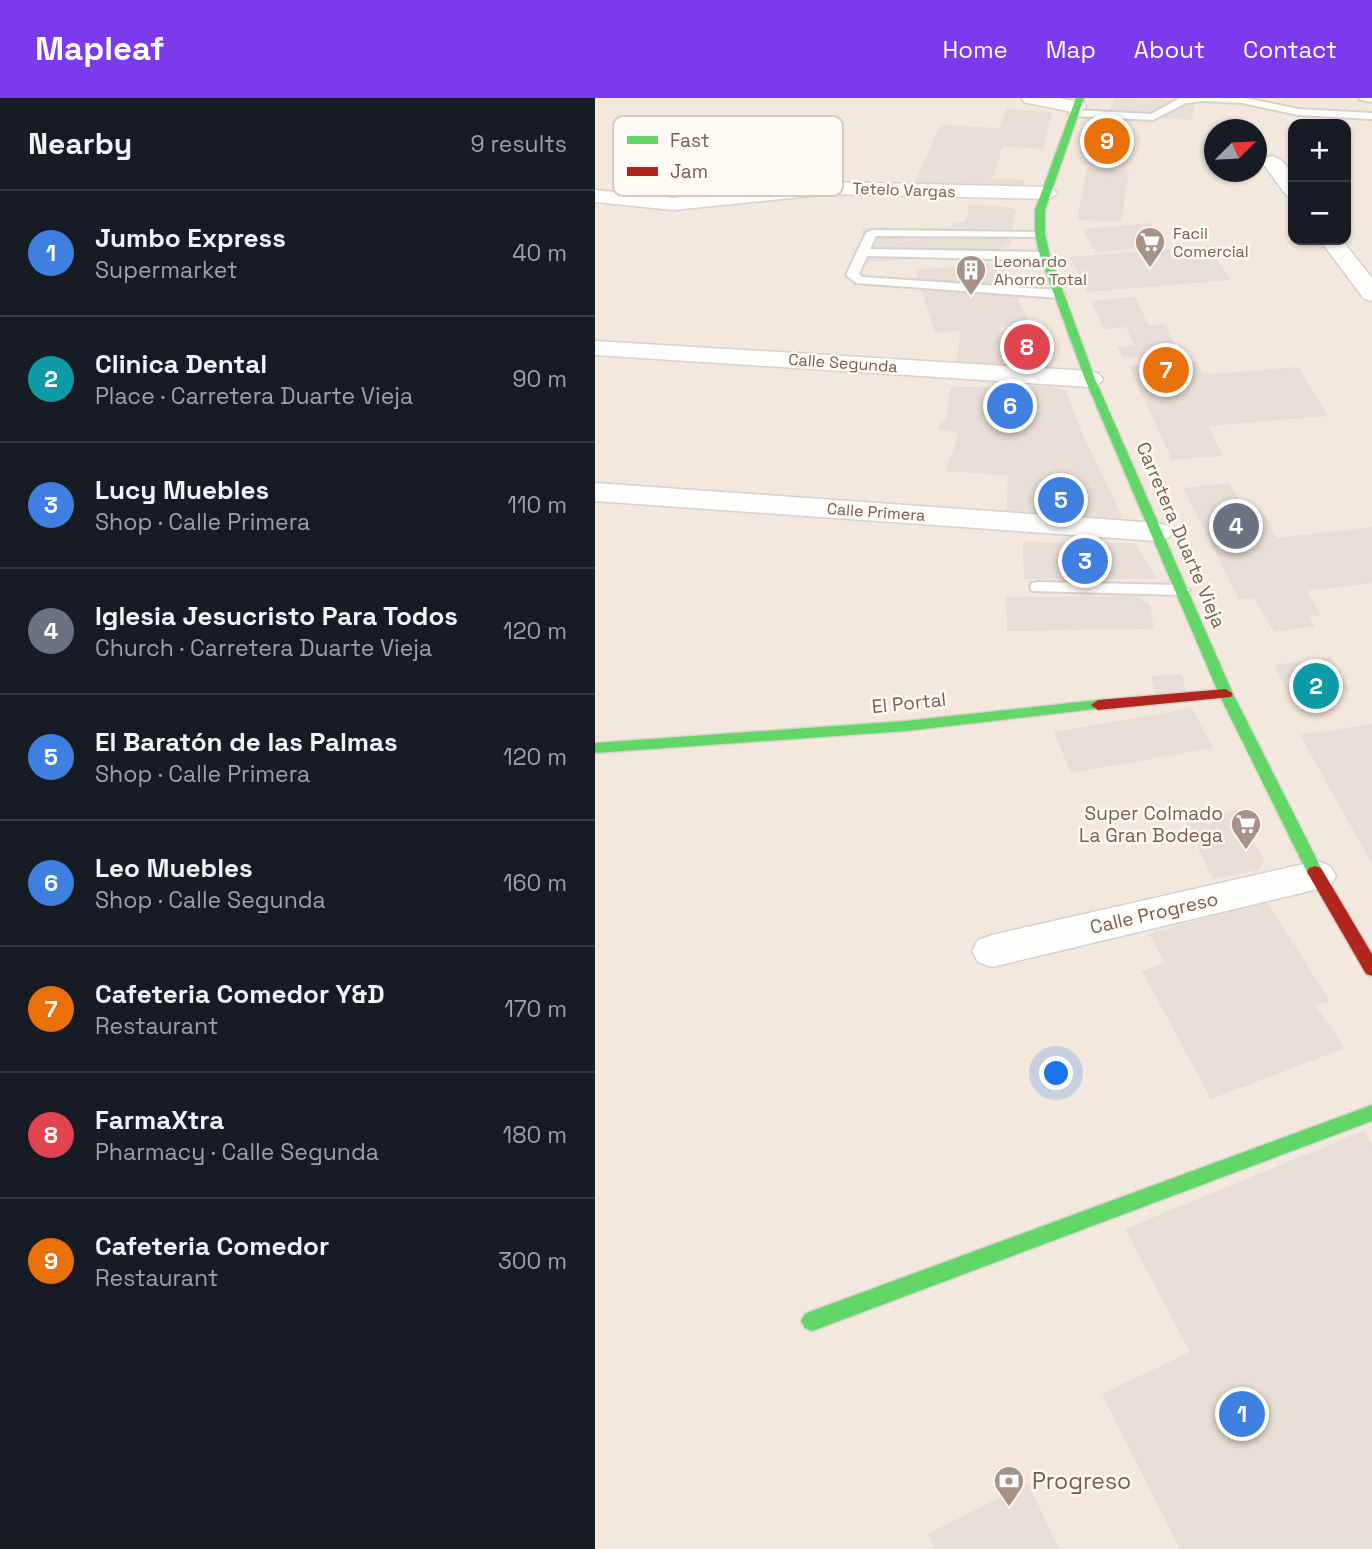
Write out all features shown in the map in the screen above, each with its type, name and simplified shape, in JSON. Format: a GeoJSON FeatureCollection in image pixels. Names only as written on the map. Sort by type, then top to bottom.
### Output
{"type":"FeatureCollection","features":[{"type":"Feature","properties":{"kind":"main road","name":"Carretera Duarte Vieja"},"geometry":{"type":"LineString","coordinates":[[1077,106],[1040,210],[1040,234],[1045,256],[1090,379],[1226,694],[1317,876],[1372,969]]}},
{"type":"Feature","properties":{"kind":"main road","name":"El Portal"},"geometry":{"type":"LineString","coordinates":[[595,748],[906,726],[1044,709],[1226,694]]}},
{"type":"Feature","properties":{"kind":"main road"},"geometry":{"type":"LineString","coordinates":[[813,1321],[1372,1113]]}},
{"type":"Feature","properties":{"kind":"street"},"geometry":{"type":"LineString","coordinates":[[1031,98],[1077,106]]}},
{"type":"Feature","properties":{"kind":"street"},"geometry":{"type":"LineString","coordinates":[[1272,162],[1288,184]]}},
{"type":"Feature","properties":{"kind":"street","name":"Tetelo Vargas"},"geometry":{"type":"LineString","coordinates":[[843,188],[1046,194]]}},
{"type":"Feature","properties":{"kind":"street","name":"Tetelo Vargas"},"geometry":{"type":"LineString","coordinates":[[595,196],[673,204],[752,196]]}},
{"type":"Feature","properties":{"kind":"street"},"geometry":{"type":"LineString","coordinates":[[1337,245],[1362,267],[1372,294]]}},
{"type":"Feature","properties":{"kind":"street","name":"Calle Segunda"},"geometry":{"type":"LineString","coordinates":[[595,348],[1090,379]]}},
{"type":"Feature","properties":{"kind":"street","name":"Calle Primera"},"geometry":{"type":"LineString","coordinates":[[595,492],[1158,532]]}},
{"type":"Feature","properties":{"kind":"street","name":"Calle Progreso"},"geometry":{"type":"LineString","coordinates":[[992,951],[1317,876]]}},
{"type":"Feature","properties":{"kind":"lane"},"geometry":{"type":"LineString","coordinates":[[1077,106],[1153,117],[1184,100],[1203,98],[1241,100],[1298,112],[1372,116]]}},
{"type":"Feature","properties":{"kind":"lane"},"geometry":{"type":"LineString","coordinates":[[1364,98],[1372,99]]}},
{"type":"Feature","properties":{"kind":"lane"},"geometry":{"type":"LineString","coordinates":[[1040,234],[879,232],[868,236],[852,275],[860,280],[1059,294]]}},
{"type":"Feature","properties":{"kind":"lane"},"geometry":{"type":"LineString","coordinates":[[862,252],[1045,256]]}},
{"type":"Feature","properties":{"kind":"lane"},"geometry":{"type":"LineString","coordinates":[[1038,587],[1182,590]]}},
{"type":"Feature","properties":{"kind":"shaded area"},"geometry":{"type":"Polygon","coordinates":[[[595,98],[1372,98],[1372,1549],[595,1549],[595,98]]]}},
{"type":"Feature","properties":{"kind":"building"},"geometry":{"type":"Polygon","coordinates":[[[1114,98],[1195,100],[1192,120],[1109,114],[1114,98]]]}},
{"type":"Feature","properties":{"kind":"building"},"geometry":{"type":"Polygon","coordinates":[[[1006,109],[1052,112],[1043,149],[1003,146],[993,178],[1025,180],[1022,190],[914,185],[940,125],[999,128],[1006,109]]]}},
{"type":"Feature","properties":{"kind":"building"},"geometry":{"type":"Polygon","coordinates":[[[1103,133],[1115,134],[1111,149],[1099,148],[1103,133]]]}},
{"type":"Feature","properties":{"kind":"building"},"geometry":{"type":"Polygon","coordinates":[[[1087,168],[1129,170],[1121,222],[1077,220],[1087,168]]]}},
{"type":"Feature","properties":{"kind":"building"},"geometry":{"type":"Polygon","coordinates":[[[970,205],[1008,207],[1016,210],[1010,246],[982,253],[859,263],[863,228],[952,228],[954,222],[965,222],[970,205]]]}},
{"type":"Feature","properties":{"kind":"building"},"geometry":{"type":"Polygon","coordinates":[[[1151,223],[1166,246],[1096,252],[1082,229],[1151,223]]]}},
{"type":"Feature","properties":{"kind":"building","name":"Facil Comercial"},"geometry":{"type":"Polygon","coordinates":[[[1209,246],[1231,280],[1087,292],[1070,257],[1209,246]]]}},
{"type":"Feature","properties":{"kind":"building","name":"Leonardo Ahorro Total"},"geometry":{"type":"Polygon","coordinates":[[[988,264],[1006,269],[1029,324],[998,327],[1001,332],[1032,331],[1042,359],[1032,366],[956,366],[961,330],[935,333],[915,270],[988,264]]]}},
{"type":"Feature","properties":{"kind":"building"},"geometry":{"type":"Polygon","coordinates":[[[1135,297],[1149,326],[1164,324],[1180,354],[1123,359],[1117,347],[1134,345],[1126,327],[1104,329],[1091,301],[1135,297]]]}},
{"type":"Feature","properties":{"kind":"building"},"geometry":{"type":"Polygon","coordinates":[[[1196,361],[1203,375],[1298,367],[1328,416],[1208,426],[1223,456],[1172,460],[1129,366],[1196,361]]]}},
{"type":"Feature","properties":{"kind":"building"},"geometry":{"type":"Polygon","coordinates":[[[1051,386],[1066,391],[1082,433],[1122,516],[1110,524],[1006,520],[1008,475],[946,471],[959,433],[939,430],[940,420],[946,421],[951,387],[1051,386]]]}},
{"type":"Feature","properties":{"kind":"building"},"geometry":{"type":"Polygon","coordinates":[[[1229,483],[1243,510],[1260,508],[1277,538],[1372,527],[1372,583],[1307,591],[1321,615],[1309,617],[1315,626],[1274,632],[1254,598],[1239,600],[1183,488],[1229,483]]]}},
{"type":"Feature","properties":{"kind":"building"},"geometry":{"type":"Polygon","coordinates":[[[1023,542],[1135,543],[1157,579],[1024,579],[1023,542]]]}},
{"type":"Feature","properties":{"kind":"building"},"geometry":{"type":"Polygon","coordinates":[[[1135,596],[1150,605],[1154,629],[1007,631],[1006,597],[1135,596]]]}},
{"type":"Feature","properties":{"kind":"building"},"geometry":{"type":"Polygon","coordinates":[[[1331,657],[1350,690],[1291,698],[1274,665],[1331,657]]]}},
{"type":"Feature","properties":{"kind":"building"},"geometry":{"type":"Polygon","coordinates":[[[1181,674],[1186,692],[1157,699],[1151,676],[1181,674]]]}},
{"type":"Feature","properties":{"kind":"building"},"geometry":{"type":"Polygon","coordinates":[[[1192,708],[1213,748],[1071,773],[1054,732],[1192,708]]]}},
{"type":"Feature","properties":{"kind":"building"},"geometry":{"type":"Polygon","coordinates":[[[1372,724],[1372,864],[1300,735],[1372,724]]]}},
{"type":"Feature","properties":{"kind":"building"},"geometry":{"type":"Polygon","coordinates":[[[1238,810],[1265,862],[1258,870],[1213,879],[1185,820],[1238,810]]]}},
{"type":"Feature","properties":{"kind":"building"},"geometry":{"type":"Polygon","coordinates":[[[1266,901],[1330,1001],[1315,1005],[1345,1048],[1211,1099],[1142,971],[1165,963],[1149,934],[1266,901]]]}},
{"type":"Feature","properties":{"kind":"building"},"geometry":{"type":"Polygon","coordinates":[[[1363,1131],[1372,1145],[1372,1549],[1180,1549],[1102,1394],[1190,1352],[1125,1229],[1363,1131]]]}},
{"type":"Feature","properties":{"kind":"building","name":"Progreso"},"geometry":{"type":"Polygon","coordinates":[[[1028,1483],[1059,1549],[934,1549],[928,1534],[1028,1483]]]}},
{"type":"Feature","properties":{"kind":"traffic: fast"},"geometry":{"type":"LineString","coordinates":[[1080,98],[1040,210],[1040,234],[1045,256],[1090,379],[1226,694],[1315,872]]}},
{"type":"Feature","properties":{"kind":"traffic: fast"},"geometry":{"type":"LineString","coordinates":[[595,748],[906,726],[1098,705]]}},
{"type":"Feature","properties":{"kind":"traffic: fast"},"geometry":{"type":"LineString","coordinates":[[812,1321],[1372,1113]]}},
{"type":"Feature","properties":{"kind":"traffic: jam"},"geometry":{"type":"LineString","coordinates":[[1098,705],[1226,694]]}},
{"type":"Feature","properties":{"kind":"traffic: jam"},"geometry":{"type":"LineString","coordinates":[[1315,872],[1372,969]]}},
{"type":"Feature","properties":{"kind":"place","name":"Cafeteria Comedor"},"geometry":{"type":"Point","coordinates":[1107,141]}},
{"type":"Feature","properties":{"kind":"place","name":"Facil Comercial"},"geometry":{"type":"Point","coordinates":[1150,269]}},
{"type":"Feature","properties":{"kind":"place","name":"Leonardo Ahorro Total"},"geometry":{"type":"Point","coordinates":[971,297]}},
{"type":"Feature","properties":{"kind":"place","name":"FarmaXtra"},"geometry":{"type":"Point","coordinates":[1027,347]}},
{"type":"Feature","properties":{"kind":"place","name":"Cafeteria Comedor Y&D"},"geometry":{"type":"Point","coordinates":[1166,370]}},
{"type":"Feature","properties":{"kind":"place","name":"Leo Muebles"},"geometry":{"type":"Point","coordinates":[1010,406]}},
{"type":"Feature","properties":{"kind":"place","name":"El Baratón de las Palmas"},"geometry":{"type":"Point","coordinates":[1061,500]}},
{"type":"Feature","properties":{"kind":"place","name":"Iglesia Jesucristo Para Todos"},"geometry":{"type":"Point","coordinates":[1236,526]}},
{"type":"Feature","properties":{"kind":"place","name":"Lucy Muebles"},"geometry":{"type":"Point","coordinates":[1085,561]}},
{"type":"Feature","properties":{"kind":"place","name":"Clinica Dental"},"geometry":{"type":"Point","coordinates":[1316,686]}},
{"type":"Feature","properties":{"kind":"place","name":"Super Colmado La Gran Bodega"},"geometry":{"type":"Point","coordinates":[1246,851]}},
{"type":"Feature","properties":{"kind":"place","name":"Jumbo Express"},"geometry":{"type":"Point","coordinates":[1242,1414]}},
{"type":"Feature","properties":{"kind":"place","name":"Progreso"},"geometry":{"type":"Point","coordinates":[1009,1508]}}]}
